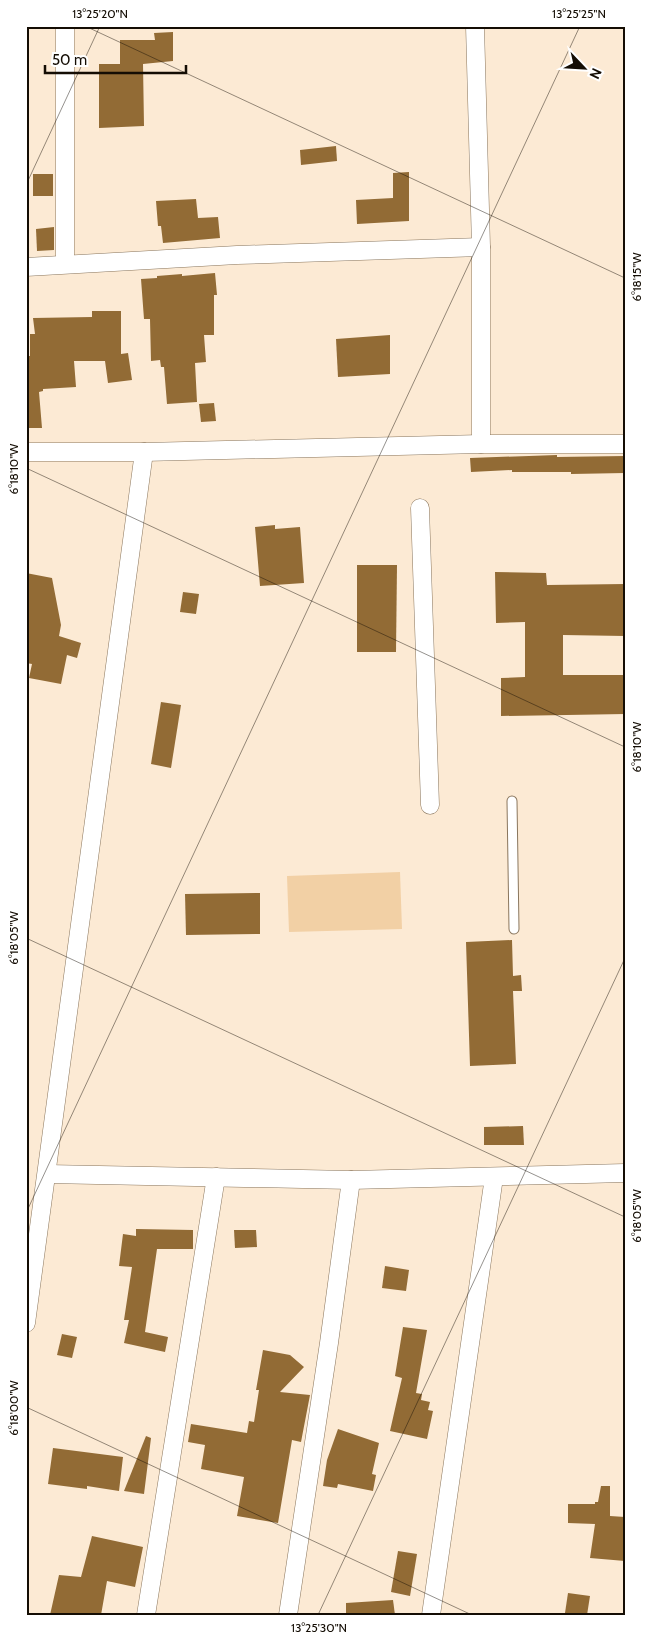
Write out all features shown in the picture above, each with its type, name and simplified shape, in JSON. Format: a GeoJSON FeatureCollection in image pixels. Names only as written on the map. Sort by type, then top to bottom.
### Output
{"type":"FeatureCollection","features":[{"type":"Feature","properties":{"kind":"street"},"geometry":{"type":"LineString","coordinates":[[64,26],[65,264]]}},
{"type":"Feature","properties":{"kind":"street"},"geometry":{"type":"LineString","coordinates":[[475,26],[481,247],[481,444]]}},
{"type":"Feature","properties":{"kind":"street"},"geometry":{"type":"LineString","coordinates":[[26,267],[237,255],[481,247]]}},
{"type":"Feature","properties":{"kind":"street"},"geometry":{"type":"LineString","coordinates":[[26,452],[144,452],[481,444],[625,444]]}},
{"type":"Feature","properties":{"kind":"street"},"geometry":{"type":"LineString","coordinates":[[26,1323],[144,452]]}},
{"type":"Feature","properties":{"kind":"street"},"geometry":{"type":"LineString","coordinates":[[420,508],[430,805]]}},
{"type":"Feature","properties":{"kind":"street"},"geometry":{"type":"LineString","coordinates":[[47,1174],[351,1180],[625,1173]]}},
{"type":"Feature","properties":{"kind":"street"},"geometry":{"type":"LineString","coordinates":[[146,1615],[216,1177]]}},
{"type":"Feature","properties":{"kind":"street"},"geometry":{"type":"LineString","coordinates":[[430,1615],[494,1177]]}},
{"type":"Feature","properties":{"kind":"street"},"geometry":{"type":"LineString","coordinates":[[288,1615],[329,1343],[351,1180]]}},
{"type":"Feature","properties":{"kind":"lane"},"geometry":{"type":"LineString","coordinates":[[512,801],[514,929]]}},
{"type":"Feature","properties":{"kind":"shaded area"},"geometry":{"type":"Polygon","coordinates":[[[400,872],[402,929],[289,932],[287,876],[400,872]]]}},
{"type":"Feature","properties":{"kind":"building"},"geometry":{"type":"Polygon","coordinates":[[[173,32],[173,61],[143,64],[144,126],[99,128],[99,64],[120,64],[120,40],[155,40],[154,33],[173,32]]]}},
{"type":"Feature","properties":{"kind":"building"},"geometry":{"type":"Polygon","coordinates":[[[336,146],[337,161],[301,165],[300,150],[336,146]]]}},
{"type":"Feature","properties":{"kind":"building"},"geometry":{"type":"Polygon","coordinates":[[[409,172],[409,221],[357,224],[356,200],[393,198],[393,173],[409,172]]]}},
{"type":"Feature","properties":{"kind":"building"},"geometry":{"type":"Polygon","coordinates":[[[33,174],[53,174],[53,196],[33,196],[33,174]]]}},
{"type":"Feature","properties":{"kind":"building"},"geometry":{"type":"Polygon","coordinates":[[[196,199],[198,218],[218,217],[220,238],[163,243],[161,226],[158,226],[156,201],[196,199]]]}},
{"type":"Feature","properties":{"kind":"building"},"geometry":{"type":"Polygon","coordinates":[[[54,227],[54,250],[37,251],[36,229],[54,227]]]}},
{"type":"Feature","properties":{"kind":"building"},"geometry":{"type":"Polygon","coordinates":[[[215,273],[217,295],[214,295],[214,335],[204,335],[206,362],[195,363],[197,402],[167,404],[164,367],[161,367],[160,360],[151,361],[150,319],[144,319],[141,279],[157,278],[157,276],[215,273]]]}},
{"type":"Feature","properties":{"kind":"building"},"geometry":{"type":"Polygon","coordinates":[[[92,311],[121,311],[121,354],[128,353],[132,380],[108,383],[105,361],[74,361],[76,387],[43,389],[43,391],[39,392],[42,428],[26,428],[26,356],[30,356],[30,334],[35,334],[33,318],[92,317],[92,311]]]}},
{"type":"Feature","properties":{"kind":"building"},"geometry":{"type":"Polygon","coordinates":[[[390,335],[390,374],[338,377],[336,339],[390,335]]]}},
{"type":"Feature","properties":{"kind":"building"},"geometry":{"type":"Polygon","coordinates":[[[214,403],[216,421],[201,422],[199,404],[214,403]]]}},
{"type":"Feature","properties":{"kind":"building"},"geometry":{"type":"Polygon","coordinates":[[[557,455],[557,457],[625,456],[625,473],[571,474],[571,472],[512,472],[512,470],[471,472],[470,458],[557,455]]]}},
{"type":"Feature","properties":{"kind":"building"},"geometry":{"type":"Polygon","coordinates":[[[275,525],[275,529],[300,527],[304,583],[260,586],[255,527],[275,525]]]}},
{"type":"Feature","properties":{"kind":"building"},"geometry":{"type":"Polygon","coordinates":[[[357,565],[397,565],[396,652],[357,652],[357,565]]]}},
{"type":"Feature","properties":{"kind":"building"},"geometry":{"type":"Polygon","coordinates":[[[495,572],[546,573],[547,585],[625,584],[625,636],[563,635],[563,675],[625,675],[625,714],[501,716],[501,678],[525,677],[525,622],[496,623],[495,572]]]}},
{"type":"Feature","properties":{"kind":"building"},"geometry":{"type":"Polygon","coordinates":[[[26,573],[52,578],[61,625],[59,636],[81,643],[77,658],[67,655],[61,684],[29,678],[32,664],[26,663],[26,573]]]}},
{"type":"Feature","properties":{"kind":"building"},"geometry":{"type":"Polygon","coordinates":[[[183,592],[199,594],[196,614],[180,612],[183,592]]]}},
{"type":"Feature","properties":{"kind":"building"},"geometry":{"type":"Polygon","coordinates":[[[161,702],[181,705],[171,768],[151,764],[161,702]]]}},
{"type":"Feature","properties":{"kind":"building"},"geometry":{"type":"Polygon","coordinates":[[[260,893],[260,934],[186,935],[185,894],[260,893]]]}},
{"type":"Feature","properties":{"kind":"building"},"geometry":{"type":"Polygon","coordinates":[[[512,940],[513,976],[521,975],[522,991],[513,991],[516,1064],[470,1066],[466,942],[512,940]]]}},
{"type":"Feature","properties":{"kind":"building"},"geometry":{"type":"Polygon","coordinates":[[[523,1126],[524,1145],[484,1145],[484,1127],[523,1126]]]}},
{"type":"Feature","properties":{"kind":"building"},"geometry":{"type":"Polygon","coordinates":[[[136,1229],[193,1230],[193,1249],[157,1249],[145,1332],[168,1337],[165,1352],[124,1343],[129,1320],[124,1320],[132,1267],[119,1266],[123,1234],[136,1236],[136,1229]]]}},
{"type":"Feature","properties":{"kind":"building"},"geometry":{"type":"Polygon","coordinates":[[[234,1230],[256,1230],[257,1247],[235,1248],[234,1230]]]}},
{"type":"Feature","properties":{"kind":"building"},"geometry":{"type":"Polygon","coordinates":[[[385,1266],[409,1270],[406,1291],[382,1288],[385,1266]]]}},
{"type":"Feature","properties":{"kind":"building"},"geometry":{"type":"Polygon","coordinates":[[[403,1327],[427,1330],[416,1393],[422,1394],[421,1400],[430,1402],[428,1410],[433,1411],[427,1439],[390,1431],[402,1378],[395,1376],[403,1327]]]}},
{"type":"Feature","properties":{"kind":"building"},"geometry":{"type":"Polygon","coordinates":[[[62,1334],[77,1337],[72,1358],[57,1355],[62,1334]]]}},
{"type":"Feature","properties":{"kind":"building"},"geometry":{"type":"Polygon","coordinates":[[[263,1350],[290,1355],[304,1367],[280,1392],[310,1395],[301,1442],[292,1440],[278,1523],[237,1516],[244,1477],[201,1469],[205,1445],[188,1442],[191,1424],[247,1433],[249,1421],[254,1422],[259,1390],[256,1390],[263,1350]]]}},
{"type":"Feature","properties":{"kind":"building"},"geometry":{"type":"Polygon","coordinates":[[[338,1429],[379,1443],[372,1474],[376,1475],[373,1491],[338,1484],[337,1488],[323,1486],[327,1460],[338,1429]]]}},
{"type":"Feature","properties":{"kind":"building"},"geometry":{"type":"Polygon","coordinates":[[[146,1436],[151,1438],[144,1494],[124,1491],[146,1436]]]}},
{"type":"Feature","properties":{"kind":"building"},"geometry":{"type":"Polygon","coordinates":[[[53,1448],[123,1457],[119,1491],[87,1486],[87,1489],[48,1484],[53,1448]]]}},
{"type":"Feature","properties":{"kind":"building"},"geometry":{"type":"Polygon","coordinates":[[[601,1486],[610,1486],[610,1516],[625,1517],[625,1561],[590,1558],[595,1524],[568,1523],[568,1504],[595,1504],[595,1502],[598,1502],[601,1486]]]}},
{"type":"Feature","properties":{"kind":"building"},"geometry":{"type":"Polygon","coordinates":[[[92,1536],[143,1547],[135,1587],[107,1581],[101,1615],[50,1615],[59,1575],[81,1577],[92,1536]]]}},
{"type":"Feature","properties":{"kind":"building"},"geometry":{"type":"Polygon","coordinates":[[[398,1551],[417,1554],[410,1596],[391,1592],[398,1551]]]}},
{"type":"Feature","properties":{"kind":"building"},"geometry":{"type":"Polygon","coordinates":[[[568,1593],[590,1596],[587,1615],[565,1613],[568,1593]]]}},
{"type":"Feature","properties":{"kind":"building"},"geometry":{"type":"Polygon","coordinates":[[[393,1600],[395,1615],[346,1615],[346,1603],[393,1600]]]}}]}
